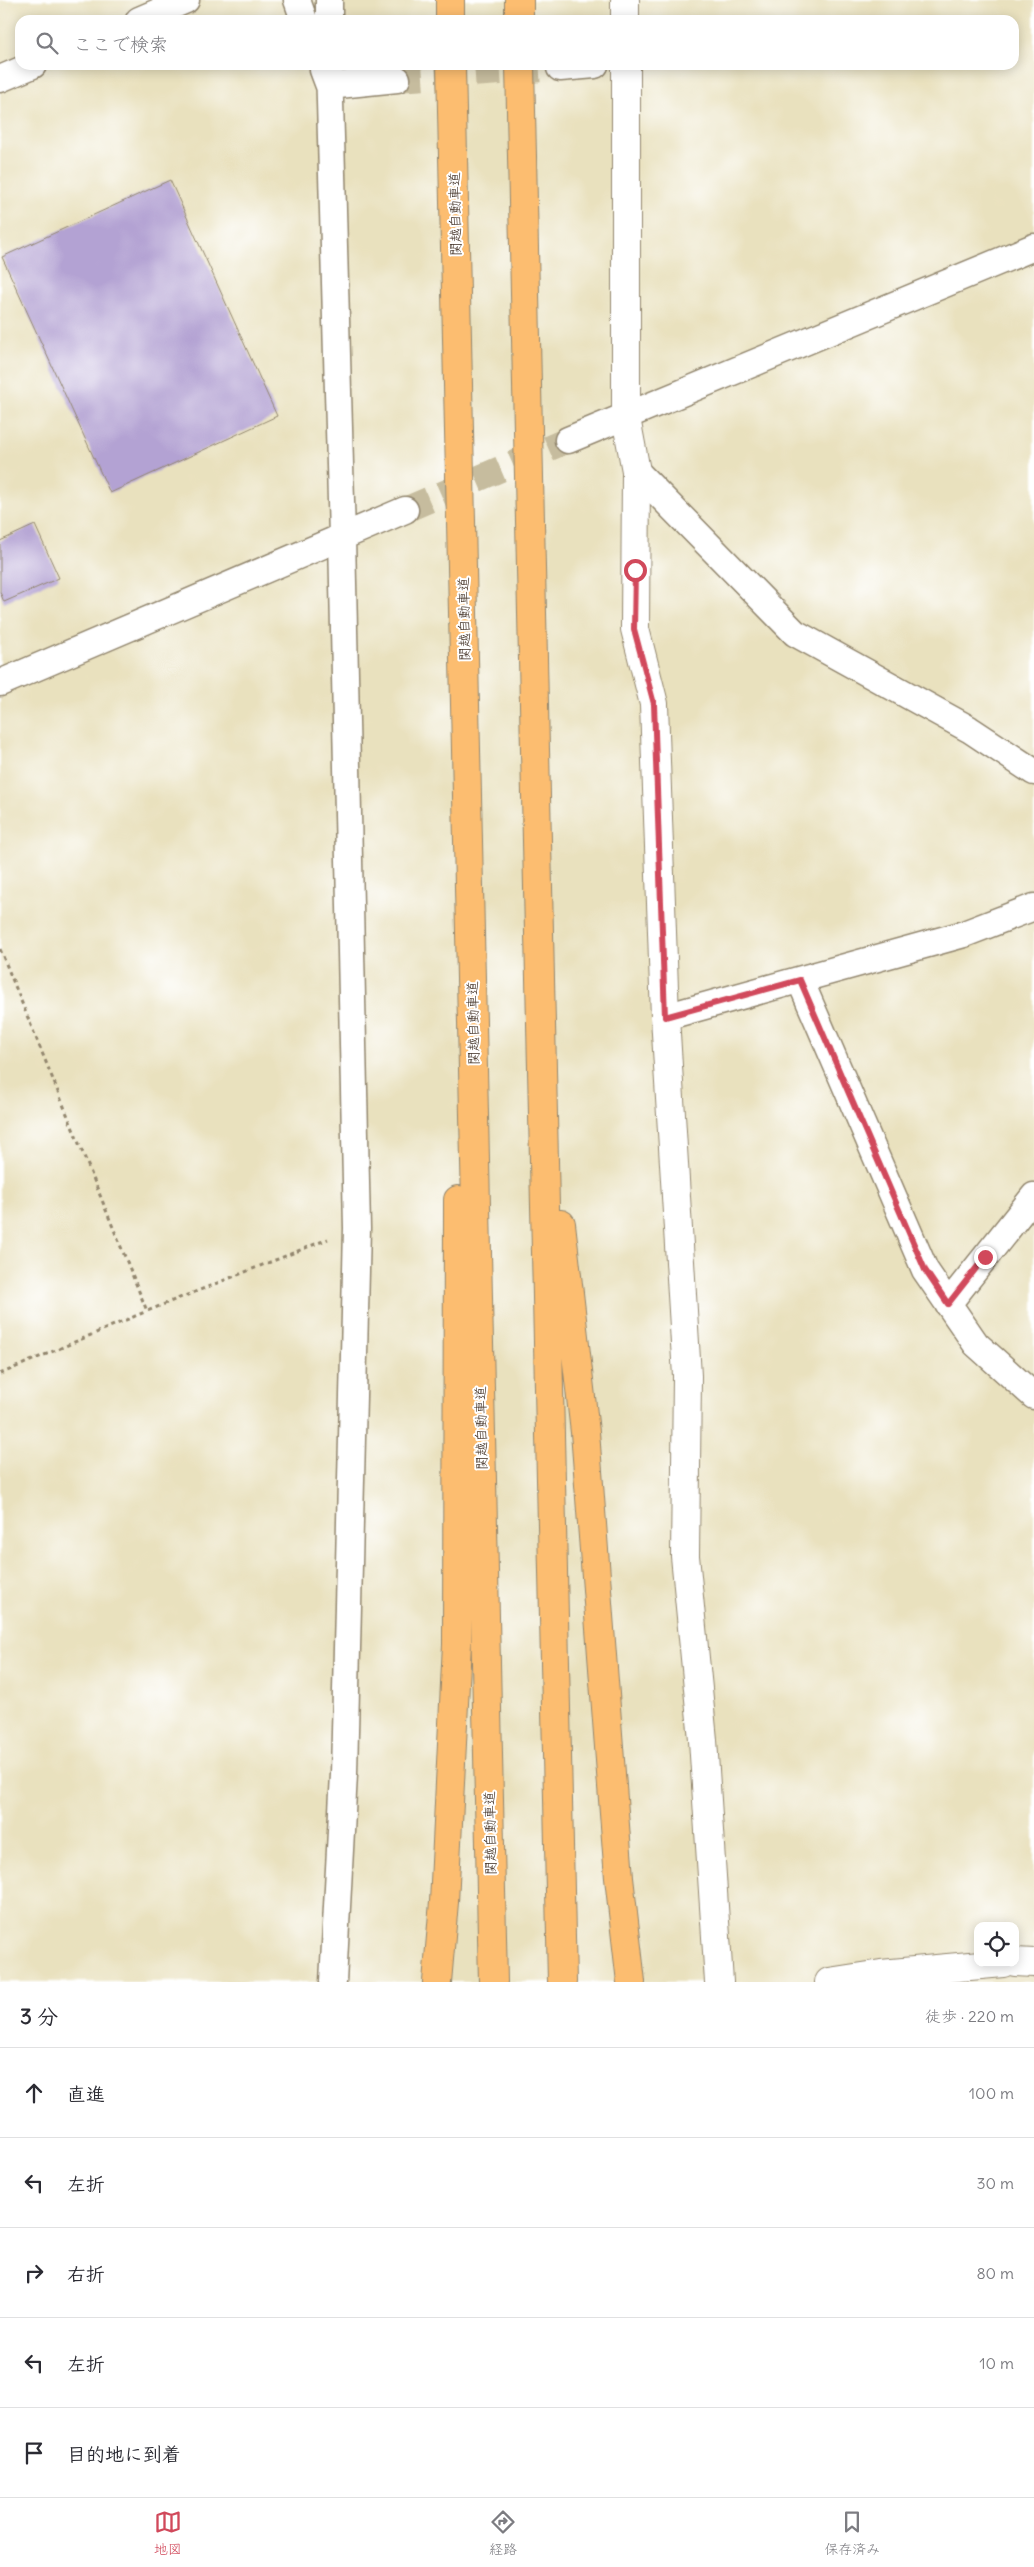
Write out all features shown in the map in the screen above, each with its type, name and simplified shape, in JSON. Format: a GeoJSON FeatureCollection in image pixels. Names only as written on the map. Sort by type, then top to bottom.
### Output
{"type":"FeatureCollection","features":[{"type":"Feature","properties":{"kind":"highway"},"geometry":{"type":"LineString","coordinates":[[450,0],[450,15]]}},
{"type":"Feature","properties":{"kind":"highway"},"geometry":{"type":"LineString","coordinates":[[519,0],[519,15]]}},
{"type":"Feature","properties":{"kind":"highway","name":"関越自動車道"},"geometry":{"type":"LineString","coordinates":[[451,70],[493,1982]]}},
{"type":"Feature","properties":{"kind":"highway"},"geometry":{"type":"LineString","coordinates":[[520,70],[562,1982]]}},
{"type":"Feature","properties":{"kind":"highway"},"geometry":{"type":"LineString","coordinates":[[437,1982],[444,1902],[457,1644],[458,1090],[470,896]]}},
{"type":"Feature","properties":{"kind":"highway"},"geometry":{"type":"LineString","coordinates":[[542,1056],[585,1432],[619,1878],[632,1982]]}},
{"type":"Feature","properties":{"kind":"street"},"geometry":{"type":"LineString","coordinates":[[151,15],[186,0]]}},
{"type":"Feature","properties":{"kind":"street"},"geometry":{"type":"LineString","coordinates":[[297,0],[302,15]]}},
{"type":"Feature","properties":{"kind":"street"},"geometry":{"type":"LineString","coordinates":[[329,0],[329,15]]}},
{"type":"Feature","properties":{"kind":"street"},"geometry":{"type":"LineString","coordinates":[[625,0],[625,15]]}},
{"type":"Feature","properties":{"kind":"street"},"geometry":{"type":"LineString","coordinates":[[0,79],[21,70]]}},
{"type":"Feature","properties":{"kind":"street"},"geometry":{"type":"LineString","coordinates":[[626,70],[626,418],[636,471],[634,629],[654,704],[665,1017],[687,1376],[685,1556],[702,1740],[719,1982]]}},
{"type":"Feature","properties":{"kind":"street"},"geometry":{"type":"LineString","coordinates":[[333,1982],[344,1774],[356,1228],[342,537],[326,72],[397,79]]}},
{"type":"Feature","properties":{"kind":"street"},"geometry":{"type":"LineString","coordinates":[[568,440],[626,418],[1034,247]]}},
{"type":"Feature","properties":{"kind":"street"},"geometry":{"type":"LineString","coordinates":[[636,471],[795,634],[962,725],[1034,772]]}},
{"type":"Feature","properties":{"kind":"street"},"geometry":{"type":"LineString","coordinates":[[0,683],[405,510]]}},
{"type":"Feature","properties":{"kind":"street"},"geometry":{"type":"LineString","coordinates":[[665,1017],[964,934],[1034,907]]}},
{"type":"Feature","properties":{"kind":"street"},"geometry":{"type":"LineString","coordinates":[[800,980],[925,1270],[976,1344],[1034,1396]]}},
{"type":"Feature","properties":{"kind":"street"},"geometry":{"type":"LineString","coordinates":[[948,1304],[1034,1196]]}},
{"type":"Feature","properties":{"kind":"street"},"geometry":{"type":"LineString","coordinates":[[1019,1962],[1034,1963]]}},
{"type":"Feature","properties":{"kind":"street"},"geometry":{"type":"LineString","coordinates":[[829,1982],[881,1974],[974,1966]]}},
{"type":"Feature","properties":{"kind":"path"},"geometry":{"type":"LineString","coordinates":[[0,949],[147,1310]]}},
{"type":"Feature","properties":{"kind":"path"},"geometry":{"type":"LineString","coordinates":[[0,1374],[147,1310],[356,1228]]}},
{"type":"Feature","properties":{"kind":"building"},"geometry":{"type":"Polygon","coordinates":[[[170,180],[277,416],[110,493],[2,257],[170,180]]]}},
{"type":"Feature","properties":{"kind":"building"},"geometry":{"type":"Polygon","coordinates":[[[35,525],[59,578],[4,602],[0,592],[0,541],[35,525]]]}},
{"type":"Feature","properties":{"kind":"tunnel"},"geometry":{"type":"LineString","coordinates":[[397,79],[530,70]]}},
{"type":"Feature","properties":{"kind":"tunnel"},"geometry":{"type":"LineString","coordinates":[[405,510],[568,440]]}},
{"type":"Feature","properties":{"kind":"route"},"geometry":{"type":"LineString","coordinates":[[635,570],[634,629],[654,704],[665,1017],[800,980],[925,1270],[948,1304],[985,1257]]}}]}
